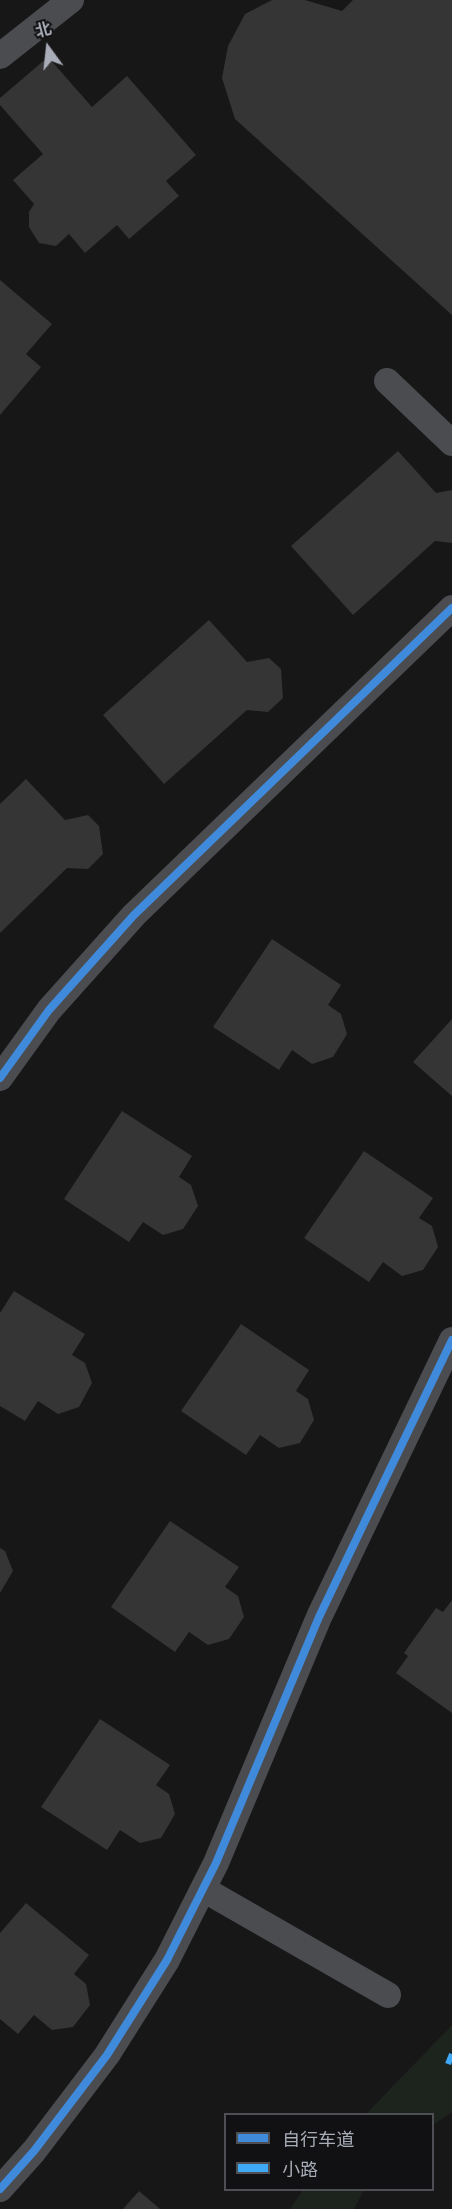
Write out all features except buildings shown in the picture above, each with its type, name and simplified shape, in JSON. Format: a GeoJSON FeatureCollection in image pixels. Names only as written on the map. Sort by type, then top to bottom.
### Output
{"type":"FeatureCollection","features":[{"type":"Feature","properties":{"kind":"street"},"geometry":{"type":"LineString","coordinates":[[0,56],[71,0]]}},
{"type":"Feature","properties":{"kind":"street"},"geometry":{"type":"LineString","coordinates":[[387,381],[452,443]]}},
{"type":"Feature","properties":{"kind":"street"},"geometry":{"type":"LineString","coordinates":[[0,1078],[49,1010],[134,915],[452,608]]}},
{"type":"Feature","properties":{"kind":"street"},"geometry":{"type":"LineString","coordinates":[[0,2188],[34,2151],[107,2055],[167,1960],[203,1889],[319,1617],[452,1340]]}},
{"type":"Feature","properties":{"kind":"street"},"geometry":{"type":"LineString","coordinates":[[203,1889],[388,1995]]}},
{"type":"Feature","properties":{"kind":"shaded area"},"geometry":{"type":"Polygon","coordinates":[[[452,2025],[452,2112],[434,2124],[434,2113],[367,2113],[452,2025]]]}},
{"type":"Feature","properties":{"kind":"shaded area"},"geometry":{"type":"Polygon","coordinates":[[[302,2191],[363,2191],[354,2209],[290,2209],[302,2191]]]}},
{"type":"Feature","properties":{"kind":"marked path"},"geometry":{"type":"LineString","coordinates":[[448,2064],[452,2054]]}},
{"type":"Feature","properties":{"kind":"cycle path"},"geometry":{"type":"LineString","coordinates":[[0,1078],[49,1010],[134,915],[452,608]]}},
{"type":"Feature","properties":{"kind":"cycle path"},"geometry":{"type":"LineString","coordinates":[[0,2189],[34,2151],[107,2055],[167,1960],[216,1863],[319,1617],[452,1340]]}}]}
